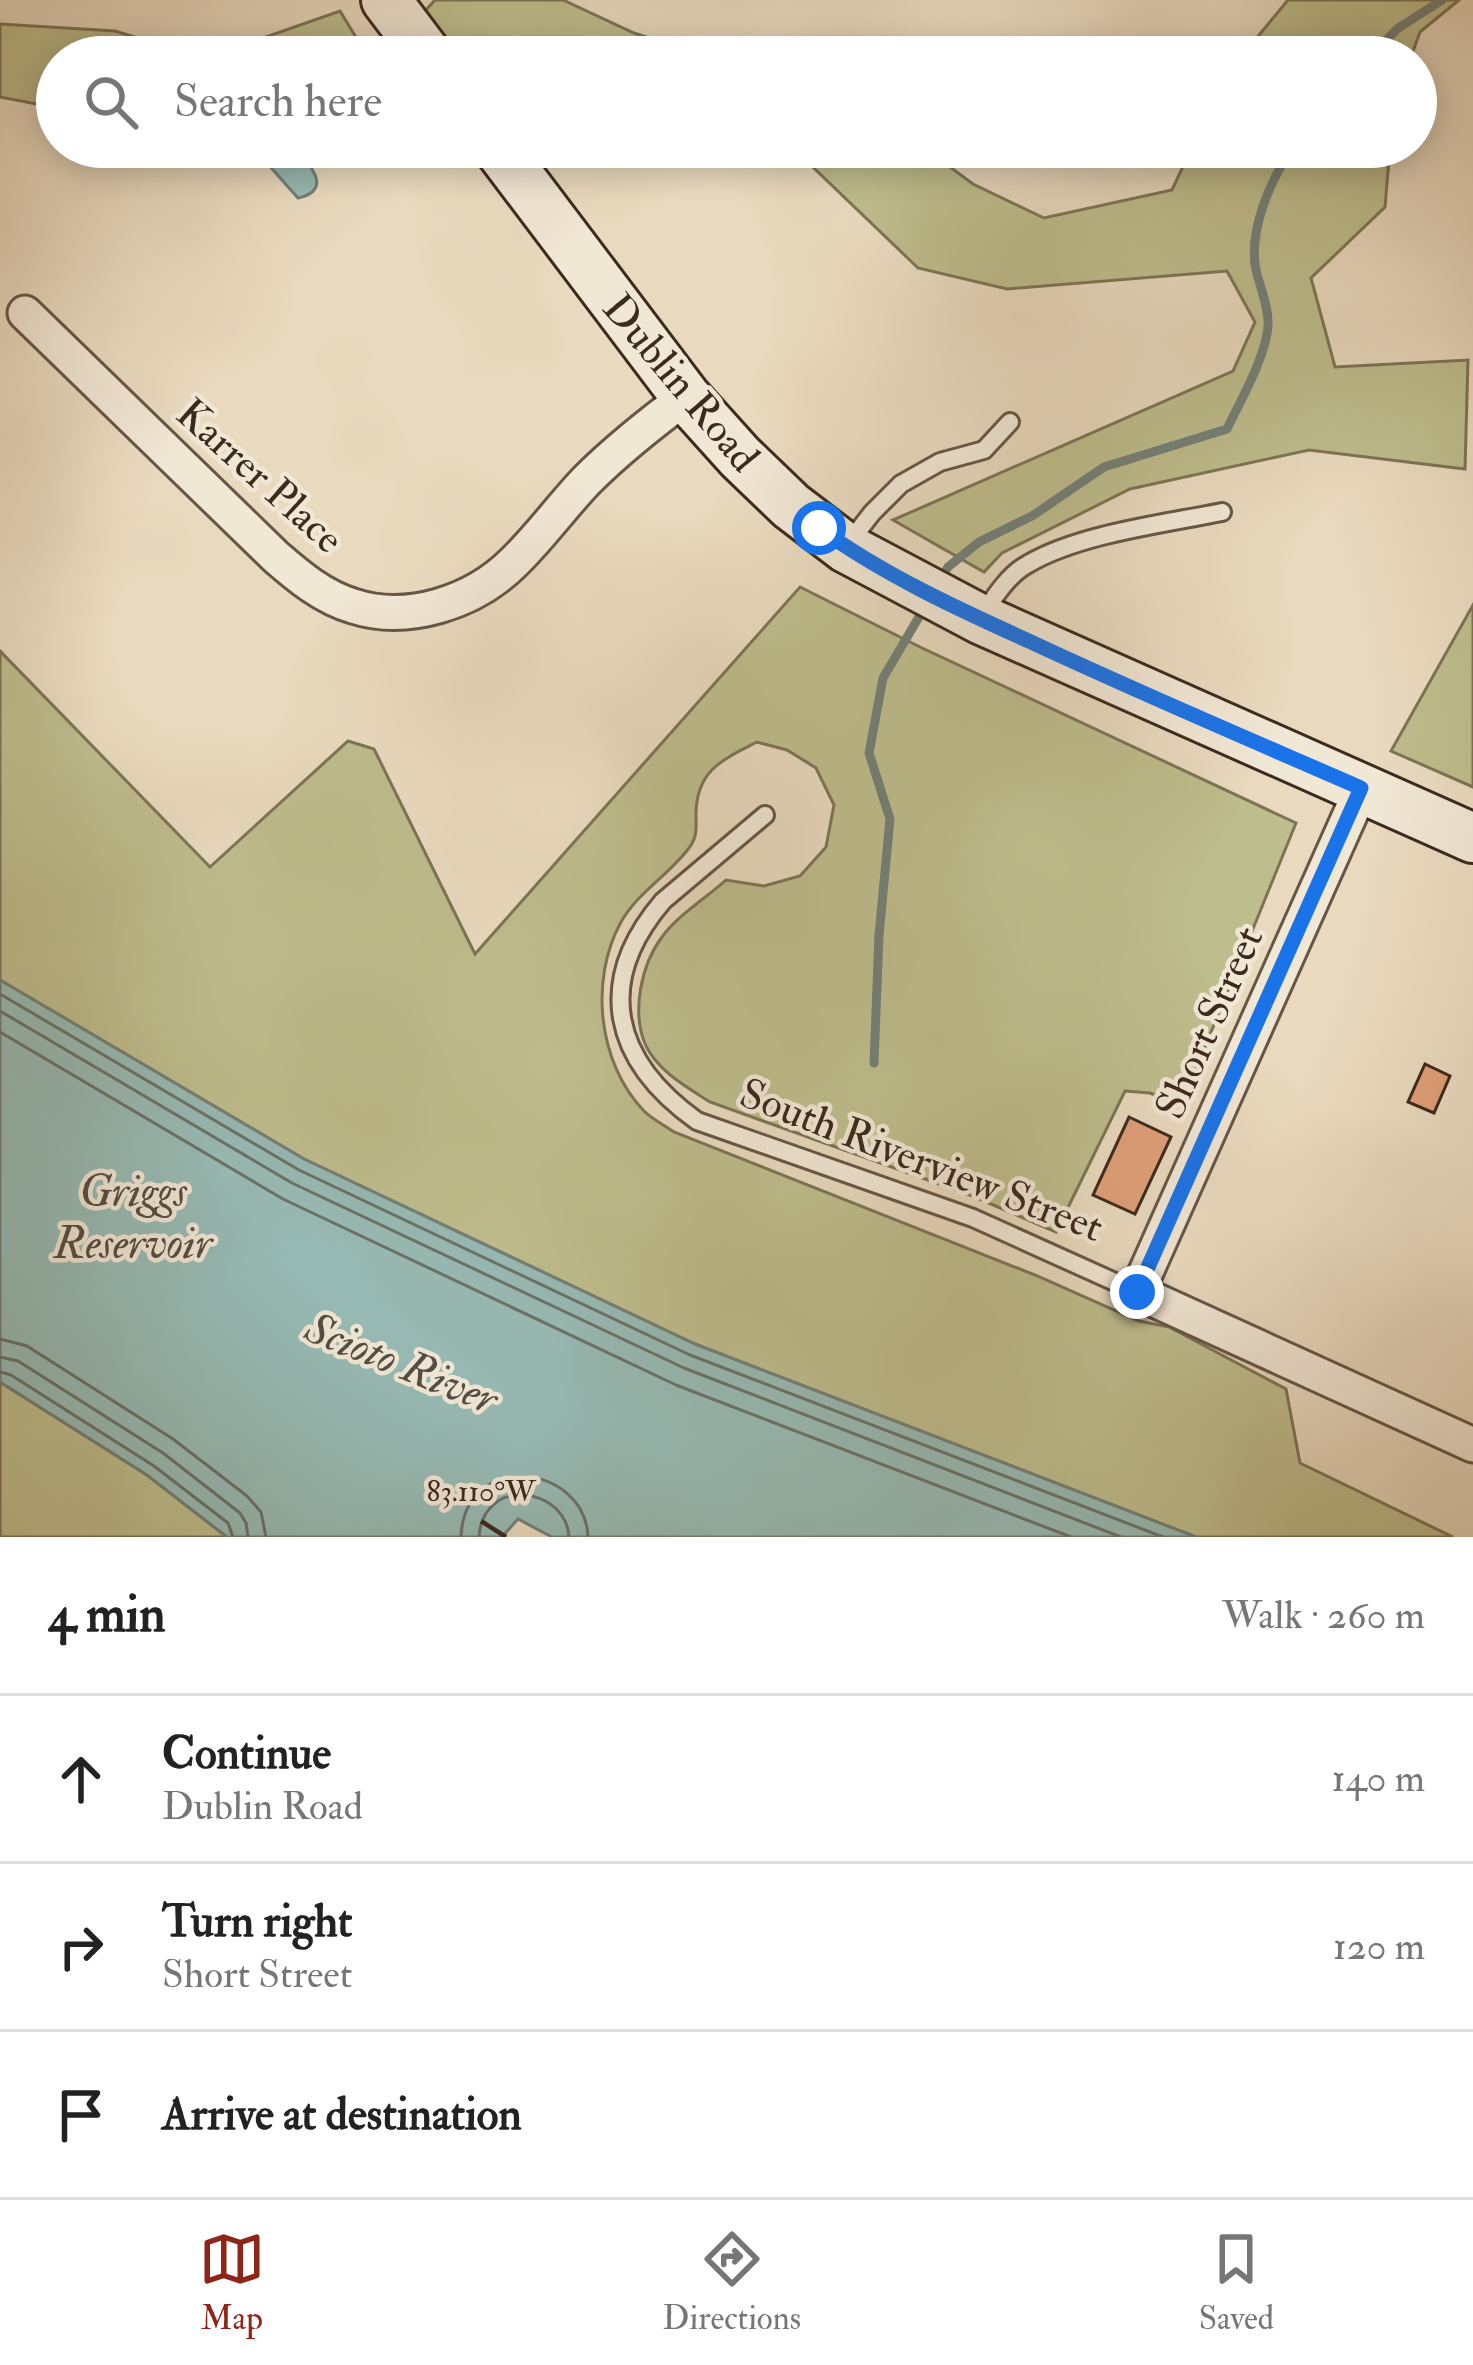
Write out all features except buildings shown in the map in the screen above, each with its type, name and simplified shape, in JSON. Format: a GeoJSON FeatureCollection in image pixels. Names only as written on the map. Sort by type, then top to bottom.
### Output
{"type":"FeatureCollection","features":[{"type":"Feature","properties":{"kind":"main road"},"geometry":{"type":"LineString","coordinates":[[396,4],[416,36]]}},
{"type":"Feature","properties":{"kind":"main road","name":"Dublin Road"},"geometry":{"type":"LineString","coordinates":[[513,168],[686,397],[740,458],[846,548],[969,613],[1473,838]]}},
{"type":"Feature","properties":{"kind":"street","name":"Karrer Place"},"geometry":{"type":"LineString","coordinates":[[25,313],[276,557],[302,580],[356,608],[393,611],[442,606],[477,591],[512,566],[627,440],[686,397]]}},
{"type":"Feature","properties":{"kind":"street","name":"Short Street"},"geometry":{"type":"LineString","coordinates":[[1137,1292],[1361,788]]}},
{"type":"Feature","properties":{"kind":"street","name":"South Riverview Street"},"geometry":{"type":"LineString","coordinates":[[1137,1292],[1473,1445]]}},
{"type":"Feature","properties":{"kind":"lane"},"geometry":{"type":"LineString","coordinates":[[846,548],[901,484],[940,462],[984,449],[1010,422]]}},
{"type":"Feature","properties":{"kind":"lane"},"geometry":{"type":"LineString","coordinates":[[969,613],[1024,565],[1072,545],[1222,512]]}},
{"type":"Feature","properties":{"kind":"lane","name":"South Riverview Street"},"geometry":{"type":"LineString","coordinates":[[765,815],[664,901],[633,945],[620,1004],[634,1055],[647,1076],[697,1121],[974,1218],[1137,1292]]}},
{"type":"Feature","properties":{"kind":"shaded area"},"geometry":{"type":"Polygon","coordinates":[[[435,0],[563,0],[643,36],[442,36],[424,12],[435,0]]]}},
{"type":"Feature","properties":{"kind":"shaded area"},"geometry":{"type":"Polygon","coordinates":[[[1288,0],[1459,0],[1419,36],[1258,36],[1288,0]]]}},
{"type":"Feature","properties":{"kind":"shaded area"},"geometry":{"type":"Polygon","coordinates":[[[340,11],[355,36],[269,36],[340,11]]]}},
{"type":"Feature","properties":{"kind":"shaded area"},"geometry":{"type":"Polygon","coordinates":[[[0,24],[131,36],[36,36],[36,104],[0,97],[0,24]]]}},
{"type":"Feature","properties":{"kind":"shaded area"},"geometry":{"type":"Polygon","coordinates":[[[814,168],[951,168],[973,184],[1044,218],[1172,190],[1182,168],[1388,168],[1385,207],[1311,278],[1335,367],[1468,360],[1465,469],[1309,450],[1130,489],[1002,553],[984,572],[893,520],[1233,371],[1255,322],[1227,271],[1007,289],[918,268],[814,168]]]}},
{"type":"Feature","properties":{"kind":"shaded area"},"geometry":{"type":"Polygon","coordinates":[[[800,587],[1296,823],[1181,1106],[1150,1093],[1125,1091],[1056,1232],[970,1195],[710,1102],[666,1071],[646,1046],[639,1019],[641,990],[649,961],[669,929],[726,880],[764,886],[800,876],[826,847],[834,805],[816,768],[787,750],[757,742],[714,768],[697,798],[692,844],[621,922],[605,969],[603,1020],[616,1069],[628,1091],[647,1114],[674,1132],[1139,1321],[1169,1327],[1286,1389],[1300,1463],[1453,1537],[1196,1537],[695,1344],[304,1159],[0,980],[0,651],[210,867],[348,741],[374,749],[475,954],[800,587]]]}},
{"type":"Feature","properties":{"kind":"shaded area"},"geometry":{"type":"Polygon","coordinates":[[[1473,605],[1473,787],[1391,751],[1473,605]]]}},
{"type":"Feature","properties":{"kind":"shaded area"},"geometry":{"type":"Polygon","coordinates":[[[0,1382],[147,1475],[227,1537],[0,1537],[0,1382]]]}},
{"type":"Feature","properties":{"kind":"water"},"geometry":{"type":"Polygon","coordinates":[[[271,168],[312,168],[315,189],[298,198],[271,168]]]}},
{"type":"Feature","properties":{"kind":"water"},"geometry":{"type":"Polygon","coordinates":[[[0,980],[304,1159],[695,1344],[1196,1537],[552,1537],[518,1519],[502,1537],[227,1537],[147,1475],[0,1382],[0,980]]]}},
{"type":"Feature","properties":{"kind":"waterway"},"geometry":{"type":"LineString","coordinates":[[1390,36],[1442,0]]}},
{"type":"Feature","properties":{"kind":"waterway"},"geometry":{"type":"LineString","coordinates":[[940,580],[948,567],[979,542],[1032,516],[1104,467],[1227,429],[1266,337],[1268,318],[1256,270],[1255,238],[1281,168]]}},
{"type":"Feature","properties":{"kind":"waterway"},"geometry":{"type":"LineString","coordinates":[[874,1063],[890,819],[869,753],[883,678],[926,605]]}},
{"type":"Feature","properties":{"kind":"route"},"geometry":{"type":"LineString","coordinates":[[819,528],[887,572],[980,619],[1361,788],[1137,1292]]}},
{"type":"Feature","properties":{"kind":"water label","name":"Griggs Reservoir"},"geometry":{"type":"Point","coordinates":[133,1216]}},
{"type":"Feature","properties":{"kind":"water label","name":"Scioto River"},"geometry":{"type":"Point","coordinates":[402,1362]}}]}
